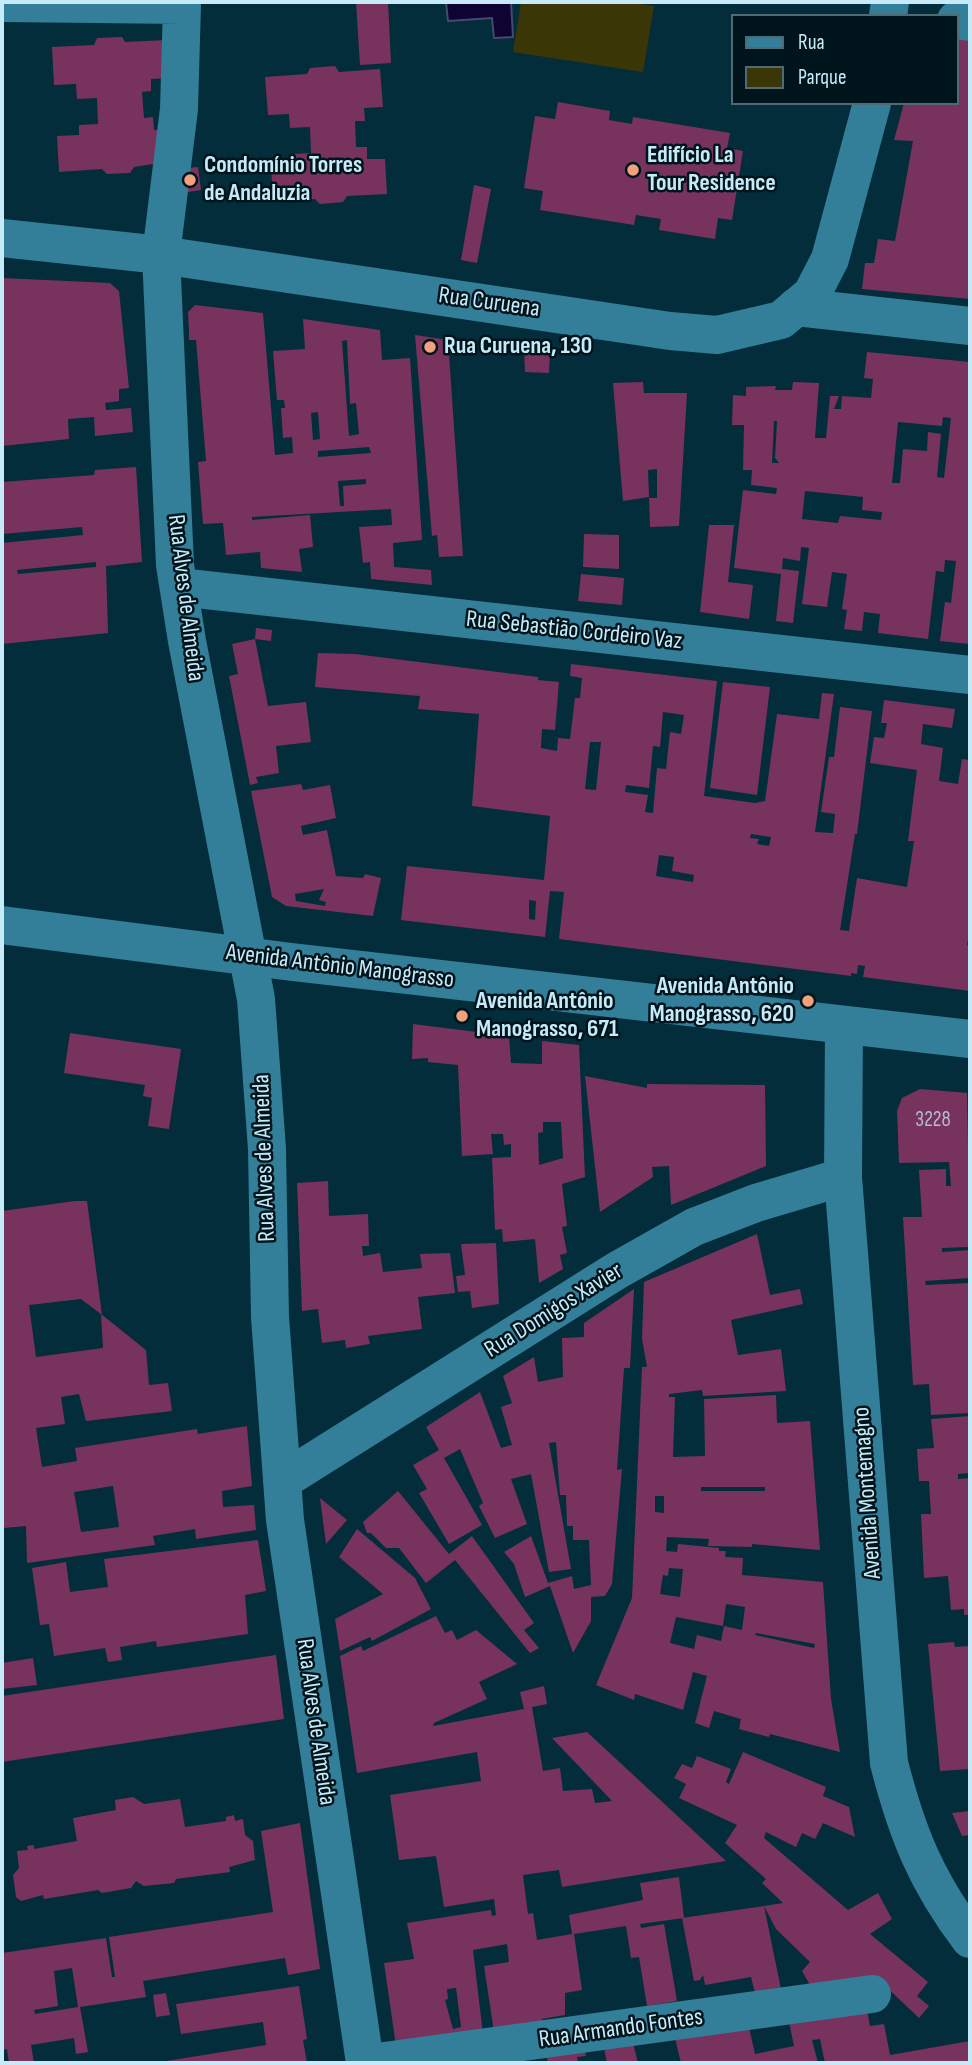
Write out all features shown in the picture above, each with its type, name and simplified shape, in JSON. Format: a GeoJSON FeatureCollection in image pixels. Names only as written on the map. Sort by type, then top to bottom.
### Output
{"type":"FeatureCollection","features":[{"type":"Feature","properties":{"kind":"street","name":"Rua Alves de Almeida"},"geometry":{"type":"LineString","coordinates":[[2,3],[182,5],[179,108],[161,254],[179,587],[256,999],[266,1136],[270,1317],[282,1481],[365,2063]]}},
{"type":"Feature","properties":{"kind":"street","name":"Rua Curuena"},"geometry":{"type":"LineString","coordinates":[[2,238],[161,254],[670,331],[717,335],[781,320],[812,294],[830,259],[871,105]]}},
{"type":"Feature","properties":{"kind":"street"},"geometry":{"type":"LineString","coordinates":[[796,307],[970,326]]}},
{"type":"Feature","properties":{"kind":"street","name":"Rua Sebastião Cordeiro Vaz"},"geometry":{"type":"LineString","coordinates":[[179,587],[970,675]]}},
{"type":"Feature","properties":{"kind":"street","name":"Avenida Antônio Manograsso"},"geometry":{"type":"LineString","coordinates":[[2,925],[95,934],[248,957],[970,1039]]}},
{"type":"Feature","properties":{"kind":"street","name":"Avenida Montemagno"},"geometry":{"type":"LineString","coordinates":[[844,1026],[844,1177],[889,1763],[904,1823],[939,1897],[970,1939]]}},
{"type":"Feature","properties":{"kind":"street","name":"Rua Domigos Xavier"},"geometry":{"type":"LineString","coordinates":[[282,1481],[616,1271],[694,1227],[756,1203],[844,1177]]}},
{"type":"Feature","properties":{"kind":"street","name":"Rua Armando Fontes"},"geometry":{"type":"LineString","coordinates":[[370,2063],[872,1994]]}},
{"type":"Feature","properties":{"kind":"green space"},"geometry":{"type":"Polygon","coordinates":[[[521,2],[630,2],[654,6],[643,72],[513,52],[521,2]]]}},
{"type":"Feature","properties":{"kind":"shaded area"},"geometry":{"type":"Polygon","coordinates":[[[446,2],[511,2],[513,37],[494,38],[492,18],[448,21],[446,2]]]}},
{"type":"Feature","properties":{"kind":"building"},"geometry":{"type":"Polygon","coordinates":[[[356,2],[388,2],[391,63],[360,65],[356,2]]]}},
{"type":"Feature","properties":{"kind":"building"},"geometry":{"type":"Polygon","coordinates":[[[122,37],[125,42],[167,40],[170,78],[151,79],[151,91],[142,92],[144,118],[153,117],[154,130],[170,129],[166,162],[134,167],[130,173],[107,174],[102,169],[59,172],[57,136],[79,135],[79,125],[98,124],[97,98],[77,99],[76,84],[54,85],[52,47],[94,45],[97,38],[122,37]]]}},
{"type":"Feature","properties":{"kind":"building"},"geometry":{"type":"Polygon","coordinates":[[[958,39],[970,40],[970,299],[862,289],[865,263],[874,263],[878,239],[895,241],[913,141],[894,140],[903,105],[958,105],[958,39]]]}},
{"type":"Feature","properties":{"kind":"building"},"geometry":{"type":"Polygon","coordinates":[[[335,66],[339,72],[380,69],[383,107],[364,108],[365,121],[355,121],[356,147],[367,147],[367,159],[385,159],[387,194],[347,196],[343,202],[320,204],[315,199],[273,202],[271,166],[292,165],[292,154],[311,153],[310,127],[290,128],[289,114],[268,115],[265,77],[307,74],[310,68],[335,66]]]}},
{"type":"Feature","properties":{"kind":"building","name":"Edifício La Tour Residence"},"geometry":{"type":"Polygon","coordinates":[[[558,102],[610,111],[609,120],[632,124],[633,117],[730,133],[727,148],[743,151],[732,220],[718,218],[715,239],[659,230],[661,219],[636,215],[634,225],[540,210],[543,191],[524,188],[535,116],[555,119],[558,102]]]}},
{"type":"Feature","properties":{"kind":"building","name":"Condomínio Torres de Andaluzia"},"geometry":{"type":"Polygon","coordinates":[[[198,167],[201,190],[182,193],[179,169],[198,167]]]}},
{"type":"Feature","properties":{"kind":"building"},"geometry":{"type":"Polygon","coordinates":[[[474,185],[491,189],[477,263],[461,260],[474,185]]]}},
{"type":"Feature","properties":{"kind":"building"},"geometry":{"type":"Polygon","coordinates":[[[2,278],[110,283],[119,291],[129,388],[119,389],[119,401],[105,403],[106,410],[131,408],[133,432],[95,436],[94,417],[68,419],[69,439],[2,446],[2,278]]]}},
{"type":"Feature","properties":{"kind":"building"},"geometry":{"type":"Polygon","coordinates":[[[195,305],[263,313],[275,455],[293,453],[292,437],[283,438],[281,408],[285,408],[284,400],[277,400],[273,351],[305,349],[303,319],[380,330],[382,360],[410,358],[422,540],[393,543],[394,567],[431,570],[432,585],[371,579],[370,562],[363,563],[359,527],[392,525],[391,509],[252,517],[252,520],[310,515],[313,547],[299,549],[302,572],[261,568],[260,552],[226,555],[223,523],[203,524],[198,462],[206,461],[196,340],[189,340],[188,312],[195,305]],[[347,340],[342,341],[349,436],[359,434],[356,403],[350,404],[347,340]],[[318,412],[311,413],[313,440],[320,439],[318,412]],[[369,447],[318,451],[318,457],[371,453],[369,447]],[[366,479],[338,481],[340,506],[344,506],[343,486],[366,484],[366,479]]]}},
{"type":"Feature","properties":{"kind":"building"},"geometry":{"type":"Polygon","coordinates":[[[415,335],[448,340],[463,556],[439,557],[437,535],[432,536],[415,335]]]}},
{"type":"Feature","properties":{"kind":"building"},"geometry":{"type":"Polygon","coordinates":[[[524,349],[550,353],[549,373],[525,372],[524,349]]]}},
{"type":"Feature","properties":{"kind":"building"},"geometry":{"type":"Polygon","coordinates":[[[867,352],[970,362],[970,644],[940,641],[945,602],[951,603],[956,561],[945,560],[944,572],[936,571],[928,639],[878,633],[880,614],[864,612],[862,631],[844,629],[847,610],[842,609],[847,574],[832,572],[827,607],[802,604],[809,548],[801,547],[800,561],[783,558],[782,569],[799,571],[793,623],[776,621],[781,574],[734,568],[743,490],[776,494],[777,488],[751,485],[752,470],[743,470],[744,425],[732,425],[733,395],[746,396],[746,387],[776,386],[775,390],[792,390],[793,382],[819,383],[815,438],[826,438],[830,396],[839,396],[834,409],[841,409],[842,396],[871,398],[873,379],[864,378],[867,352]],[[943,417],[942,426],[898,422],[892,483],[900,483],[903,449],[927,451],[928,432],[941,434],[937,477],[944,478],[951,418],[943,417]],[[774,421],[772,463],[779,463],[775,458],[777,421],[774,421]],[[805,491],[802,519],[838,523],[840,516],[881,520],[882,512],[862,510],[863,497],[805,491]]]}},
{"type":"Feature","properties":{"kind":"building"},"geometry":{"type":"Polygon","coordinates":[[[643,382],[644,393],[687,393],[679,526],[650,527],[649,498],[657,498],[657,469],[648,470],[649,497],[623,501],[613,383],[643,382]]]}},
{"type":"Feature","properties":{"kind":"building"},"geometry":{"type":"Polygon","coordinates":[[[136,467],[142,562],[106,566],[108,633],[2,644],[2,543],[83,535],[82,527],[2,534],[2,482],[94,475],[95,470],[136,467]],[[96,562],[17,570],[18,574],[96,567],[96,562]]]}},
{"type":"Feature","properties":{"kind":"building"},"geometry":{"type":"Polygon","coordinates":[[[709,525],[734,525],[728,582],[753,585],[749,619],[700,612],[709,525]]]}},
{"type":"Feature","properties":{"kind":"building"},"geometry":{"type":"Polygon","coordinates":[[[584,534],[619,535],[619,569],[583,567],[584,534]]]}},
{"type":"Feature","properties":{"kind":"building"},"geometry":{"type":"Polygon","coordinates":[[[581,574],[624,578],[622,605],[578,601],[581,574]]]}},
{"type":"Feature","properties":{"kind":"building"},"geometry":{"type":"Polygon","coordinates":[[[256,628],[272,630],[271,641],[255,639],[256,628]]]}},
{"type":"Feature","properties":{"kind":"building"},"geometry":{"type":"Polygon","coordinates":[[[255,639],[268,706],[306,702],[311,742],[276,746],[279,773],[256,777],[258,783],[250,785],[229,676],[238,674],[232,644],[255,639]]]}},
{"type":"Feature","properties":{"kind":"building"},"geometry":{"type":"Polygon","coordinates":[[[318,653],[355,654],[559,682],[555,730],[542,729],[541,748],[557,751],[558,738],[570,739],[575,698],[580,698],[582,678],[570,676],[571,664],[717,681],[704,796],[755,803],[765,801],[777,714],[819,719],[822,693],[834,694],[815,832],[833,833],[835,814],[821,812],[829,757],[834,757],[840,707],[872,711],[857,834],[840,930],[849,931],[857,878],[907,887],[914,841],[908,841],[917,770],[870,763],[874,737],[884,738],[887,723],[881,723],[884,700],[955,709],[952,728],[923,724],[921,744],[943,748],[939,781],[958,784],[962,759],[970,760],[970,930],[967,945],[970,946],[970,991],[863,977],[865,966],[858,965],[857,974],[851,973],[851,976],[559,939],[564,892],[550,891],[545,937],[401,920],[407,866],[544,880],[550,816],[472,806],[479,714],[418,709],[420,696],[315,687],[318,653]],[[663,712],[660,747],[653,746],[649,788],[626,785],[625,792],[648,795],[645,812],[653,813],[657,768],[666,769],[670,732],[681,734],[684,715],[663,712]],[[590,742],[585,789],[596,790],[601,742],[590,742]],[[751,834],[750,838],[759,839],[757,844],[769,846],[771,837],[751,834]],[[659,855],[656,876],[693,882],[694,875],[672,871],[674,857],[659,855]],[[529,900],[529,919],[535,920],[536,901],[529,900]]]}},
{"type":"Feature","properties":{"kind":"building"},"geometry":{"type":"Polygon","coordinates":[[[723,682],[770,687],[757,795],[710,788],[723,682]]]}},
{"type":"Feature","properties":{"kind":"building"},"geometry":{"type":"Polygon","coordinates":[[[301,784],[303,790],[330,785],[336,818],[301,826],[303,835],[327,830],[336,876],[363,878],[365,874],[381,878],[373,916],[286,906],[272,897],[251,791],[301,784]],[[324,889],[295,894],[296,901],[325,906],[326,902],[319,900],[324,889]]]}},
{"type":"Feature","properties":{"kind":"building"},"geometry":{"type":"Polygon","coordinates":[[[413,1024],[509,1036],[511,1063],[542,1064],[542,1041],[579,1045],[585,1177],[562,1184],[567,1226],[562,1227],[567,1253],[560,1255],[563,1269],[539,1283],[535,1239],[503,1242],[502,1229],[495,1230],[492,1158],[511,1157],[511,1144],[504,1145],[503,1134],[491,1134],[493,1154],[462,1156],[458,1065],[428,1062],[428,1058],[412,1059],[413,1024]],[[543,1122],[543,1132],[538,1133],[539,1165],[563,1158],[561,1122],[543,1122]]]}},
{"type":"Feature","properties":{"kind":"building"},"geometry":{"type":"Polygon","coordinates":[[[70,1033],[181,1049],[169,1129],[148,1126],[152,1098],[143,1096],[145,1085],[64,1073],[70,1033]]]}},
{"type":"Feature","properties":{"kind":"building"},"geometry":{"type":"Polygon","coordinates":[[[585,1076],[647,1088],[647,1084],[765,1085],[766,1166],[671,1205],[669,1166],[652,1167],[653,1177],[600,1212],[585,1076]]]}},
{"type":"Feature","properties":{"kind":"building"},"geometry":{"type":"Polygon","coordinates":[[[920,1089],[967,1093],[970,1247],[942,1248],[942,1252],[970,1250],[970,1278],[925,1281],[926,1285],[970,1283],[970,1413],[931,1415],[929,1384],[913,1385],[903,1217],[922,1217],[919,1170],[946,1169],[946,1186],[951,1186],[949,1162],[899,1163],[897,1111],[902,1098],[920,1089]]]}},
{"type":"Feature","properties":{"kind":"building"},"geometry":{"type":"Polygon","coordinates":[[[328,1181],[329,1216],[368,1214],[369,1246],[362,1246],[363,1256],[380,1253],[383,1272],[422,1268],[420,1254],[450,1253],[455,1293],[418,1297],[422,1329],[368,1336],[370,1344],[346,1348],[345,1340],[322,1343],[318,1309],[302,1311],[297,1183],[328,1181]]]}},
{"type":"Feature","properties":{"kind":"building"},"geometry":{"type":"Polygon","coordinates":[[[87,1201],[102,1315],[146,1350],[149,1385],[168,1383],[172,1411],[86,1421],[79,1394],[61,1397],[65,1424],[36,1428],[42,1467],[77,1461],[75,1448],[197,1429],[198,1434],[247,1426],[252,1486],[222,1491],[223,1507],[254,1505],[256,1530],[196,1539],[195,1529],[153,1536],[155,1545],[27,1563],[26,1526],[4,1528],[2,1211],[87,1201]],[[81,1299],[29,1305],[36,1357],[103,1348],[101,1314],[81,1299]],[[113,1486],[74,1492],[81,1532],[119,1527],[113,1486]]]}},
{"type":"Feature","properties":{"kind":"building"},"geometry":{"type":"Polygon","coordinates":[[[757,1234],[770,1295],[800,1289],[803,1304],[731,1320],[738,1355],[781,1349],[786,1391],[703,1396],[702,1390],[669,1394],[669,1397],[675,1397],[673,1457],[705,1456],[704,1399],[776,1395],[777,1423],[810,1421],[820,1550],[752,1544],[752,1547],[708,1546],[709,1539],[667,1537],[666,1551],[677,1552],[678,1544],[719,1548],[719,1551],[726,1551],[725,1557],[743,1558],[742,1575],[823,1582],[831,1699],[840,1752],[739,1729],[741,1719],[714,1711],[709,1728],[695,1723],[707,1676],[693,1672],[683,1710],[635,1694],[634,1700],[596,1685],[632,1598],[642,1367],[647,1367],[642,1339],[644,1282],[757,1234]],[[701,1487],[701,1491],[765,1491],[765,1487],[701,1487]],[[655,1496],[655,1512],[664,1513],[664,1496],[655,1496]],[[669,1568],[668,1576],[663,1575],[660,1594],[680,1597],[683,1569],[669,1568]],[[726,1604],[723,1626],[676,1617],[670,1643],[694,1649],[697,1635],[721,1641],[724,1626],[742,1630],[745,1607],[726,1604]],[[756,1633],[755,1635],[814,1648],[815,1644],[756,1633]]]}},
{"type":"Feature","properties":{"kind":"building"},"geometry":{"type":"Polygon","coordinates":[[[496,1243],[499,1304],[472,1308],[470,1291],[458,1292],[456,1276],[465,1275],[461,1244],[496,1243]]]}},
{"type":"Feature","properties":{"kind":"building"},"geometry":{"type":"Polygon","coordinates":[[[634,1289],[630,1368],[624,1368],[617,1470],[622,1469],[612,1584],[605,1596],[591,1597],[591,1621],[573,1653],[550,1586],[525,1597],[514,1564],[504,1552],[531,1536],[548,1583],[572,1576],[574,1589],[591,1585],[589,1540],[573,1540],[573,1526],[567,1526],[566,1495],[560,1495],[556,1442],[549,1443],[571,1569],[549,1572],[531,1474],[511,1479],[527,1524],[495,1538],[479,1506],[483,1503],[460,1449],[444,1458],[482,1525],[449,1544],[419,1493],[427,1489],[413,1465],[439,1450],[426,1427],[480,1392],[501,1448],[512,1445],[501,1407],[512,1403],[503,1376],[534,1357],[538,1382],[563,1377],[562,1338],[584,1337],[584,1323],[634,1289]]]}},
{"type":"Feature","properties":{"kind":"building"},"geometry":{"type":"Polygon","coordinates":[[[970,1416],[970,1473],[958,1474],[958,1479],[970,1478],[970,1615],[964,1615],[964,1609],[951,1610],[948,1576],[924,1578],[921,1514],[931,1514],[929,1481],[919,1481],[917,1449],[934,1448],[931,1419],[970,1416]]]}},
{"type":"Feature","properties":{"kind":"building"},"geometry":{"type":"Polygon","coordinates":[[[398,1491],[449,1554],[472,1536],[534,1623],[524,1630],[539,1648],[530,1653],[455,1560],[426,1583],[399,1548],[386,1548],[371,1533],[367,1533],[363,1522],[398,1491]]]}},
{"type":"Feature","properties":{"kind":"building"},"geometry":{"type":"Polygon","coordinates":[[[320,1498],[347,1520],[326,1544],[320,1498]]]}},
{"type":"Feature","properties":{"kind":"building"},"geometry":{"type":"Polygon","coordinates":[[[357,1529],[415,1578],[431,1609],[372,1641],[370,1637],[340,1651],[335,1619],[383,1594],[339,1557],[357,1529]]]}},
{"type":"Feature","properties":{"kind":"building"},"geometry":{"type":"Polygon","coordinates":[[[258,1540],[266,1591],[245,1595],[248,1634],[157,1647],[156,1641],[120,1647],[122,1660],[108,1662],[105,1648],[54,1656],[49,1624],[40,1625],[32,1568],[66,1562],[70,1592],[108,1587],[104,1559],[258,1540]]]}},
{"type":"Feature","properties":{"kind":"building"},"geometry":{"type":"Polygon","coordinates":[[[436,1616],[445,1633],[452,1630],[457,1640],[476,1630],[517,1664],[479,1682],[487,1699],[434,1723],[433,1726],[524,1709],[520,1692],[544,1686],[547,1704],[532,1707],[543,1771],[560,1768],[563,1791],[592,1789],[595,1803],[612,1801],[552,1738],[587,1732],[726,1861],[562,1887],[559,1870],[523,1875],[528,1914],[533,1913],[537,1940],[572,1934],[569,1915],[643,1900],[640,1883],[679,1877],[684,1918],[640,1924],[641,1928],[664,1924],[677,2001],[647,2006],[639,1957],[631,1958],[626,1926],[574,1934],[582,1990],[565,1993],[565,2015],[542,2019],[543,2026],[494,2032],[484,1966],[509,1962],[507,1944],[473,1950],[483,2034],[396,2046],[384,1963],[414,1959],[407,1923],[491,1910],[492,1916],[496,1915],[494,1899],[444,1907],[436,1856],[399,1860],[390,1795],[481,1781],[477,1752],[357,1773],[340,1656],[361,1646],[363,1651],[436,1616]],[[456,1988],[447,1989],[448,1999],[445,2000],[453,2029],[461,2027],[456,1988]]]}},
{"type":"Feature","properties":{"kind":"building"},"geometry":{"type":"Polygon","coordinates":[[[954,1642],[955,1647],[970,1646],[970,1769],[940,1771],[928,1644],[954,1642]]]}},
{"type":"Feature","properties":{"kind":"building"},"geometry":{"type":"Polygon","coordinates":[[[276,1655],[284,1719],[2,1762],[2,1696],[276,1655]]]}},
{"type":"Feature","properties":{"kind":"building"},"geometry":{"type":"Polygon","coordinates":[[[33,1658],[37,1685],[2,1689],[2,1663],[33,1658]]]}},
{"type":"Feature","properties":{"kind":"building"},"geometry":{"type":"Polygon","coordinates":[[[743,1752],[826,1787],[823,1796],[849,1807],[855,1837],[823,1823],[815,1839],[802,1833],[796,1847],[766,1832],[764,1838],[848,1910],[878,1893],[892,1919],[870,1934],[928,1982],[917,1996],[929,2006],[919,2018],[881,1982],[813,1990],[802,1971],[810,1962],[776,1929],[764,1906],[783,1903],[762,1883],[766,1879],[725,1843],[737,1825],[679,1798],[686,1784],[674,1778],[682,1764],[692,1768],[697,1756],[731,1769],[726,1782],[729,1784],[743,1752]]]}},
{"type":"Feature","properties":{"kind":"building"},"geometry":{"type":"Polygon","coordinates":[[[133,1797],[144,1804],[180,1799],[185,1827],[226,1821],[226,1817],[234,1815],[235,1821],[243,1819],[245,1835],[253,1841],[255,1860],[229,1867],[230,1872],[176,1879],[174,1883],[144,1886],[136,1881],[131,1888],[102,1893],[98,1890],[44,1899],[43,1895],[21,1901],[16,1897],[13,1875],[19,1868],[17,1851],[28,1850],[27,1846],[34,1845],[34,1849],[77,1841],[73,1818],[116,1810],[115,1800],[133,1797]]]}},
{"type":"Feature","properties":{"kind":"building"},"geometry":{"type":"Polygon","coordinates":[[[970,1811],[970,1835],[962,1836],[952,1813],[970,1811]]]}},
{"type":"Feature","properties":{"kind":"building"},"geometry":{"type":"Polygon","coordinates":[[[300,1823],[320,1969],[288,1975],[285,1958],[143,1981],[146,1997],[80,2007],[88,2052],[76,2054],[74,2038],[31,2045],[34,2063],[9,2063],[7,2049],[2,2050],[2,1953],[106,1938],[112,1977],[115,1977],[109,1937],[273,1912],[261,1831],[300,1823]],[[72,1968],[54,1971],[58,2006],[34,2010],[35,2014],[78,2007],[72,1968]]]}},
{"type":"Feature","properties":{"kind":"building"},"geometry":{"type":"Polygon","coordinates":[[[764,1906],[781,1989],[755,1993],[751,1977],[705,1985],[703,1975],[700,1980],[694,1981],[682,1918],[764,1906]]]}},
{"type":"Feature","properties":{"kind":"building"},"geometry":{"type":"Polygon","coordinates":[[[299,1986],[307,2039],[303,2040],[307,2063],[154,2063],[266,2045],[263,2022],[181,2034],[176,2004],[299,1986]]]}},
{"type":"Feature","properties":{"kind":"building"},"geometry":{"type":"Polygon","coordinates":[[[166,1993],[170,2015],[156,2017],[153,1995],[166,1993]]]}},
{"type":"Feature","properties":{"kind":"building"},"geometry":{"type":"Polygon","coordinates":[[[866,2005],[870,2026],[884,2024],[890,2055],[970,2041],[970,2063],[825,2063],[820,2039],[812,2040],[818,2063],[681,2063],[674,2034],[748,2023],[755,2054],[794,2046],[788,2017],[866,2005]]]}},
{"type":"Feature","properties":{"kind":"building"},"geometry":{"type":"Polygon","coordinates":[[[633,2043],[638,2063],[607,2063],[604,2048],[633,2043]]]}},
{"type":"Feature","properties":{"kind":"building"},"geometry":{"type":"Polygon","coordinates":[[[584,2047],[586,2056],[577,2057],[578,2063],[548,2063],[546,2053],[584,2047]]]}},
{"type":"Feature","properties":{"kind":"place","name":"Edifício La Tour Residence"},"geometry":{"type":"Point","coordinates":[633,170]}},
{"type":"Feature","properties":{"kind":"place","name":"Condomínio Torres de Andaluzia"},"geometry":{"type":"Point","coordinates":[190,180]}},
{"type":"Feature","properties":{"kind":"place","name":"Rua Curuena, 130"},"geometry":{"type":"Point","coordinates":[430,347]}},
{"type":"Feature","properties":{"kind":"place","name":"Avenida Antônio Manograsso, 620"},"geometry":{"type":"Point","coordinates":[808,1001]}},
{"type":"Feature","properties":{"kind":"place","name":"Avenida Antônio Manograsso, 671"},"geometry":{"type":"Point","coordinates":[462,1016]}}]}
